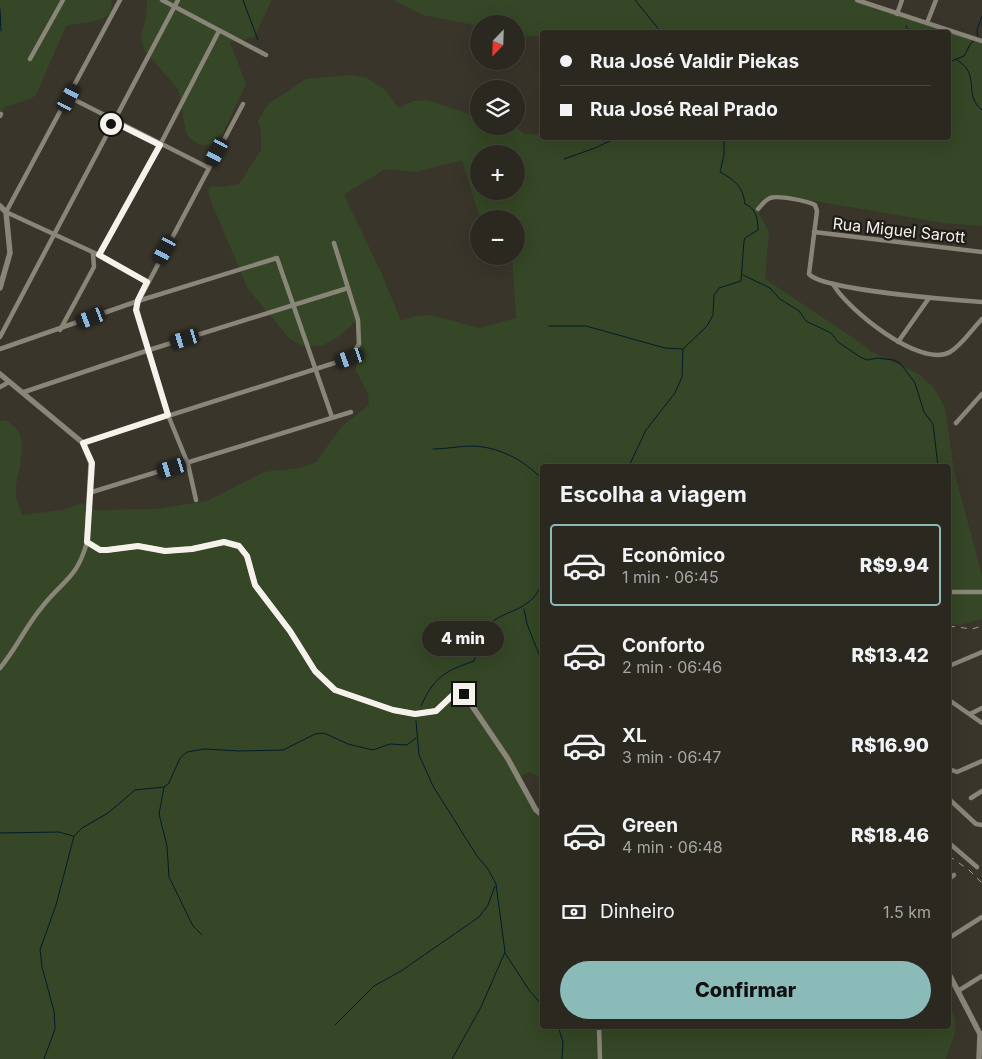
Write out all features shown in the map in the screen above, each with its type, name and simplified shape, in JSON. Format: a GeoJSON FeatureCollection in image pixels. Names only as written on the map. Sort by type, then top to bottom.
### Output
{"type":"FeatureCollection","features":[{"type":"Feature","properties":{"kind":"street"},"geometry":{"type":"LineString","coordinates":[[30,59],[63,0]]}},
{"type":"Feature","properties":{"kind":"street"},"geometry":{"type":"LineString","coordinates":[[0,288],[10,253],[6,212],[120,0]]}},
{"type":"Feature","properties":{"kind":"street"},"geometry":{"type":"LineString","coordinates":[[162,0],[266,55]]}},
{"type":"Feature","properties":{"kind":"street"},"geometry":{"type":"LineString","coordinates":[[0,337],[112,121],[178,0]]}},
{"type":"Feature","properties":{"kind":"street"},"geometry":{"type":"LineString","coordinates":[[857,0],[948,30]]}},
{"type":"Feature","properties":{"kind":"street"},"geometry":{"type":"LineString","coordinates":[[897,14],[902,0]]}},
{"type":"Feature","properties":{"kind":"street"},"geometry":{"type":"LineString","coordinates":[[927,23],[936,0]]}},
{"type":"Feature","properties":{"kind":"street"},"geometry":{"type":"LineString","coordinates":[[99,255],[160,145],[219,31]]}},
{"type":"Feature","properties":{"kind":"street"},"geometry":{"type":"LineString","coordinates":[[951,31],[982,41]]}},
{"type":"Feature","properties":{"kind":"street"},"geometry":{"type":"LineString","coordinates":[[69,98],[209,168]]}},
{"type":"Feature","properties":{"kind":"street"},"geometry":{"type":"LineString","coordinates":[[196,500],[188,464],[168,415],[136,310],[138,300],[147,282],[243,104]]}},
{"type":"Feature","properties":{"kind":"street"},"geometry":{"type":"LineString","coordinates":[[758,208],[768,198],[774,197],[810,202],[815,205],[817,211],[809,274],[814,279],[833,284],[929,298],[982,302]]}},
{"type":"Feature","properties":{"kind":"street"},"geometry":{"type":"LineString","coordinates":[[0,206],[6,212],[99,255],[147,282]]}},
{"type":"Feature","properties":{"kind":"street","name":"Rua Miguel Sarott"},"geometry":{"type":"LineString","coordinates":[[814,232],[982,252]]}},
{"type":"Feature","properties":{"kind":"street"},"geometry":{"type":"LineString","coordinates":[[83,443],[350,358],[360,344],[358,320],[334,243]]}},
{"type":"Feature","properties":{"kind":"street"},"geometry":{"type":"LineString","coordinates":[[60,330],[94,267],[93,253]]}},
{"type":"Feature","properties":{"kind":"street"},"geometry":{"type":"LineString","coordinates":[[0,349],[60,330],[138,300],[277,258],[332,417]]}},
{"type":"Feature","properties":{"kind":"street"},"geometry":{"type":"LineString","coordinates":[[833,284],[845,299],[879,329],[913,350],[939,354],[949,352],[982,319]]}},
{"type":"Feature","properties":{"kind":"street"},"geometry":{"type":"LineString","coordinates":[[24,392],[149,350],[348,288]]}},
{"type":"Feature","properties":{"kind":"street"},"geometry":{"type":"LineString","coordinates":[[898,342],[929,298]]}},
{"type":"Feature","properties":{"kind":"street"},"geometry":{"type":"LineString","coordinates":[[0,374],[24,392],[83,443],[92,463],[92,492],[87,542],[80,563],[71,578],[41,608],[13,652],[0,668]]}},
{"type":"Feature","properties":{"kind":"street"},"geometry":{"type":"LineString","coordinates":[[0,387],[9,382]]}},
{"type":"Feature","properties":{"kind":"street"},"geometry":{"type":"LineString","coordinates":[[956,423],[982,394]]}},
{"type":"Feature","properties":{"kind":"street"},"geometry":{"type":"LineString","coordinates":[[92,492],[188,464],[351,412]]}},
{"type":"Feature","properties":{"kind":"street"},"geometry":{"type":"LineString","coordinates":[[87,542],[100,550],[138,546],[165,551],[192,549],[224,542],[239,546],[247,556],[255,585],[290,631],[315,671],[335,690],[393,710],[415,714],[436,711],[454,694],[464,694],[504,753],[536,810],[540,813]]}},
{"type":"Feature","properties":{"kind":"street"},"geometry":{"type":"LineString","coordinates":[[951,592],[982,592]]}},
{"type":"Feature","properties":{"kind":"street"},"geometry":{"type":"LineString","coordinates":[[951,665],[982,652]]}},
{"type":"Feature","properties":{"kind":"street"},"geometry":{"type":"LineString","coordinates":[[951,701],[982,723]]}},
{"type":"Feature","properties":{"kind":"street"},"geometry":{"type":"LineString","coordinates":[[970,714],[982,708]]}},
{"type":"Feature","properties":{"kind":"street"},"geometry":{"type":"LineString","coordinates":[[951,770],[957,772],[982,761]]}},
{"type":"Feature","properties":{"kind":"street"},"geometry":{"type":"LineString","coordinates":[[971,798],[982,791]]}},
{"type":"Feature","properties":{"kind":"street"},"geometry":{"type":"LineString","coordinates":[[951,801],[976,824],[982,825]]}},
{"type":"Feature","properties":{"kind":"street"},"geometry":{"type":"LineString","coordinates":[[951,845],[977,867]]}},
{"type":"Feature","properties":{"kind":"street"},"geometry":{"type":"LineString","coordinates":[[951,937],[982,917]]}},
{"type":"Feature","properties":{"kind":"street"},"geometry":{"type":"LineString","coordinates":[[958,991],[982,976]]}},
{"type":"Feature","properties":{"kind":"street"},"geometry":{"type":"LineString","coordinates":[[951,978],[981,1033],[978,1059]]}},
{"type":"Feature","properties":{"kind":"street"},"geometry":{"type":"LineString","coordinates":[[599,1029],[600,1059]]}},
{"type":"Feature","properties":{"kind":"green space"},"geometry":{"type":"Polygon","coordinates":[[[0,0],[111,0],[111,8],[109,14],[97,21],[66,26],[36,95],[30,99],[5,107],[0,117],[0,0]]]}},
{"type":"Feature","properties":{"kind":"green space"},"geometry":{"type":"Polygon","coordinates":[[[147,0],[272,0],[254,37],[230,42],[246,84],[221,137],[212,144],[203,145],[193,141],[186,133],[178,89],[144,50],[141,35],[146,18],[147,0]]]}},
{"type":"Feature","properties":{"kind":"green space"},"geometry":{"type":"Polygon","coordinates":[[[393,0],[854,0],[948,30],[540,30],[540,36],[525,37],[525,15],[470,15],[470,24],[423,15],[393,0]]]}},
{"type":"Feature","properties":{"kind":"green space"},"geometry":{"type":"Polygon","coordinates":[[[951,31],[982,41],[982,226],[943,223],[791,197],[773,197],[761,208],[759,214],[769,232],[765,279],[872,352],[919,374],[934,388],[945,408],[954,471],[982,575],[982,619],[960,625],[951,624],[951,464],[540,464],[540,778],[530,772],[516,778],[540,817],[540,1029],[951,1029],[951,1012],[956,1026],[946,1059],[0,1059],[0,421],[4,420],[14,426],[20,434],[22,454],[16,496],[22,515],[63,510],[82,503],[95,510],[156,509],[207,501],[264,472],[300,468],[316,462],[342,426],[369,405],[368,394],[356,370],[357,320],[342,334],[318,346],[300,344],[290,339],[248,289],[210,199],[208,190],[213,186],[223,187],[239,184],[261,150],[261,132],[258,121],[267,105],[306,79],[350,75],[367,78],[385,90],[399,108],[413,101],[427,100],[469,114],[470,135],[540,135],[540,140],[951,140],[951,31]],[[470,145],[470,186],[462,160],[416,172],[385,169],[344,195],[381,272],[401,321],[415,316],[431,315],[479,328],[516,318],[513,265],[525,265],[525,210],[477,210],[474,200],[525,200],[525,145],[470,145]]]}},
{"type":"Feature","properties":{"kind":"waterway"},"geometry":{"type":"LineString","coordinates":[[243,0],[258,40]]}},
{"type":"Feature","properties":{"kind":"waterway"},"geometry":{"type":"LineString","coordinates":[[635,0],[659,30]]}},
{"type":"Feature","properties":{"kind":"waterway"},"geometry":{"type":"LineString","coordinates":[[0,9],[1,31]]}},
{"type":"Feature","properties":{"kind":"waterway"},"geometry":{"type":"LineString","coordinates":[[978,38],[977,30],[982,16]]}},
{"type":"Feature","properties":{"kind":"waterway"},"geometry":{"type":"LineString","coordinates":[[906,26],[908,30]]}},
{"type":"Feature","properties":{"kind":"waterway"},"geometry":{"type":"LineString","coordinates":[[951,61],[964,56],[971,43],[975,40]]}},
{"type":"Feature","properties":{"kind":"waterway"},"geometry":{"type":"LineString","coordinates":[[957,60],[969,72],[973,98],[982,110]]}},
{"type":"Feature","properties":{"kind":"waterway"},"geometry":{"type":"LineString","coordinates":[[564,159],[612,140]]}},
{"type":"Feature","properties":{"kind":"waterway"},"geometry":{"type":"LineString","coordinates":[[630,464],[646,430],[675,393],[682,377],[683,349],[707,326],[713,315],[714,295],[719,288],[741,281],[744,241],[745,238],[758,230],[756,214],[752,208],[745,204],[740,189],[734,181],[720,172],[724,155],[724,140]]}},
{"type":"Feature","properties":{"kind":"waterway"},"geometry":{"type":"LineString","coordinates":[[743,275],[770,288],[780,299],[799,311],[806,321],[831,333],[838,342],[860,357],[867,360],[878,358],[900,363],[915,383],[924,412],[933,424],[938,464]]}},
{"type":"Feature","properties":{"kind":"waterway"},"geometry":{"type":"LineString","coordinates":[[549,326],[586,326],[665,348],[682,349]]}},
{"type":"Feature","properties":{"kind":"waterway"},"geometry":{"type":"LineString","coordinates":[[433,449],[473,446],[492,449],[519,460],[540,477]]}},
{"type":"Feature","properties":{"kind":"waterway"},"geometry":{"type":"LineString","coordinates":[[421,706],[431,688],[441,676],[474,661],[480,639],[486,628],[500,617],[524,606],[537,593],[540,587]]}},
{"type":"Feature","properties":{"kind":"waterway"},"geometry":{"type":"LineString","coordinates":[[524,609],[527,624],[540,657]]}},
{"type":"Feature","properties":{"kind":"waterway"},"geometry":{"type":"LineString","coordinates":[[416,721],[419,755],[433,786],[496,884],[505,952],[481,1007],[452,1059]]}},
{"type":"Feature","properties":{"kind":"waterway"},"geometry":{"type":"LineString","coordinates":[[202,935],[193,926],[169,877],[167,846],[159,814],[164,787],[169,783],[180,758],[187,752],[204,749],[240,751],[283,750],[315,734],[324,733],[348,744],[373,750],[390,744],[407,745],[416,738]]}},
{"type":"Feature","properties":{"kind":"waterway"},"geometry":{"type":"LineString","coordinates":[[44,1059],[55,1029],[54,1011],[42,967],[40,950],[56,905],[74,836],[82,828],[108,813],[135,790],[164,787]]}},
{"type":"Feature","properties":{"kind":"waterway"},"geometry":{"type":"LineString","coordinates":[[0,833],[59,832],[73,836]]}},
{"type":"Feature","properties":{"kind":"waterway"},"geometry":{"type":"LineString","coordinates":[[335,1025],[374,986],[401,971],[479,917],[488,905],[495,886]]}},
{"type":"Feature","properties":{"kind":"waterway"},"geometry":{"type":"LineString","coordinates":[[505,953],[529,990],[540,1003]]}},
{"type":"Feature","properties":{"kind":"waterway"},"geometry":{"type":"LineString","coordinates":[[559,1029],[563,1042],[562,1059]]}},
{"type":"Feature","properties":{"kind":"railway"},"geometry":{"type":"LineString","coordinates":[[951,626],[972,629],[982,626]]}},
{"type":"Feature","properties":{"kind":"railway"},"geometry":{"type":"LineString","coordinates":[[951,857],[969,870],[982,883]]}},
{"type":"Feature","properties":{"kind":"route"},"geometry":{"type":"LineString","coordinates":[[111,124],[112,121],[160,145],[99,255],[147,282],[138,300],[136,310],[168,415],[83,443],[92,463],[92,492],[87,542],[100,550],[138,546],[165,551],[192,549],[224,542],[239,546],[247,556],[255,585],[290,631],[315,671],[335,690],[393,710],[415,714],[436,711],[454,694],[459,692],[464,694]]}}]}
